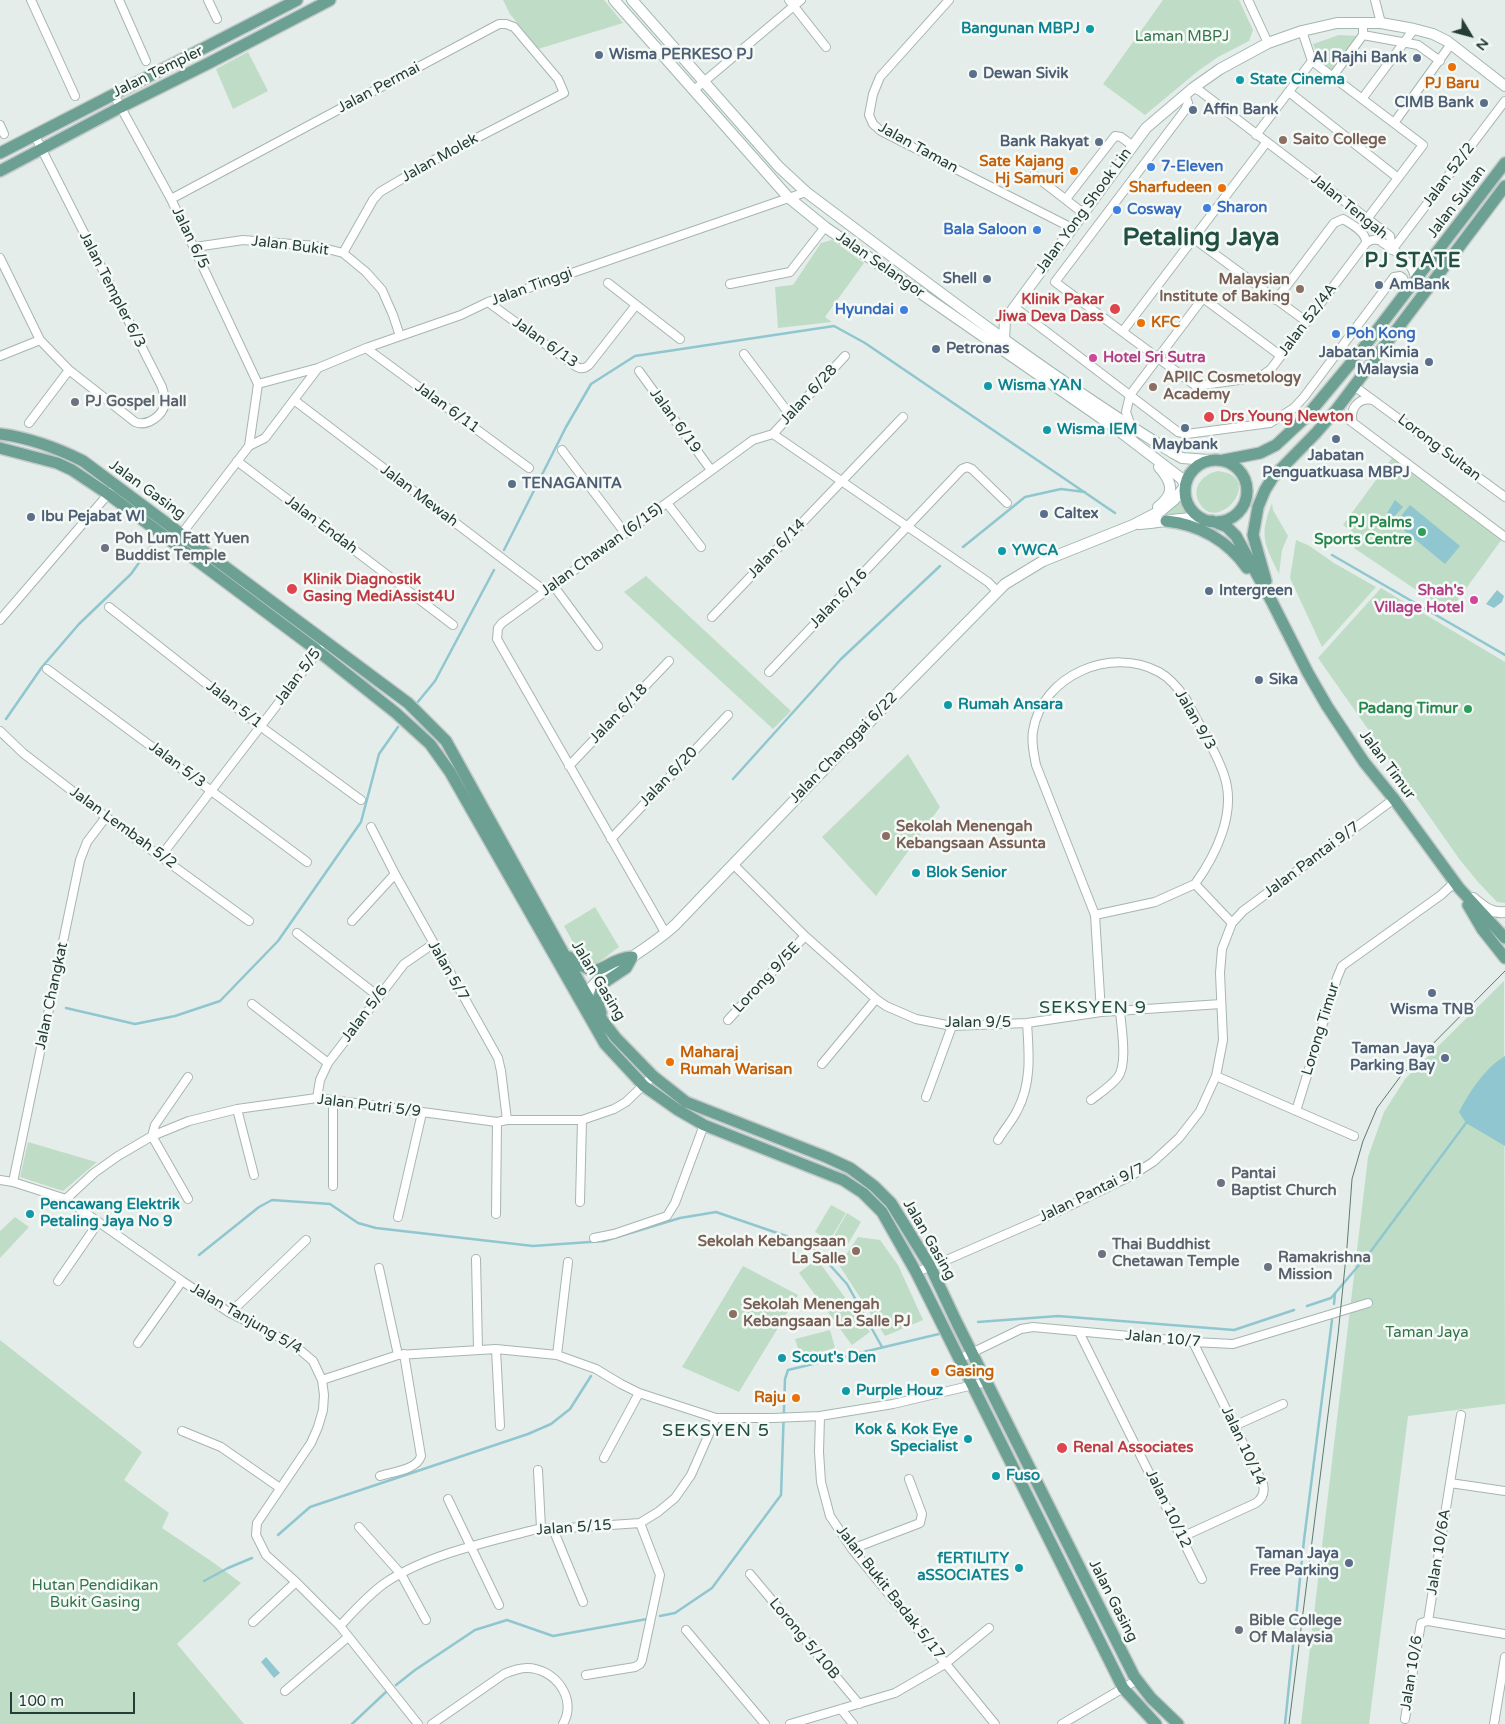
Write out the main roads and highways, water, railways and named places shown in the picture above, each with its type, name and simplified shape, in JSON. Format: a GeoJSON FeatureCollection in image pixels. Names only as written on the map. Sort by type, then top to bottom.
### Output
{"type":"FeatureCollection","features":[{"type":"Feature","properties":{"kind":"main road","name":"Jalan Templer"},"geometry":{"type":"LineString","coordinates":[[0,153],[299,0]]}},
{"type":"Feature","properties":{"kind":"main road","name":"Jalan Templer"},"geometry":{"type":"LineString","coordinates":[[0,171],[330,0]]}},
{"type":"Feature","properties":{"kind":"main road","name":"Jalan Selangor"},"geometry":{"type":"LineString","coordinates":[[614,0],[788,197],[825,227],[1039,374],[1139,447],[1182,480],[1185,486]]}},
{"type":"Feature","properties":{"kind":"main road","name":"Jalan Selangor"},"geometry":{"type":"LineString","coordinates":[[632,0],[779,167],[806,192],[1004,340],[1132,427],[1182,458],[1208,460]]}},
{"type":"Feature","properties":{"kind":"main road","name":"Jalan Yong Shook Lin"},"geometry":{"type":"LineString","coordinates":[[1004,340],[1005,320],[1146,128],[1189,91],[1227,64],[1268,44],[1302,31],[1337,23],[1381,23],[1434,34],[1451,44],[1505,86]]}},
{"type":"Feature","properties":{"kind":"main road","name":"Jalan Sultan"},"geometry":{"type":"LineString","coordinates":[[1224,460],[1260,453],[1276,445],[1290,434],[1335,385],[1505,163]]}},
{"type":"Feature","properties":{"kind":"main road","name":"Jalan Sultan"},"geometry":{"type":"LineString","coordinates":[[1284,465],[1336,410],[1505,186]]}},
{"type":"Feature","properties":{"kind":"main road","name":"Jalan Gasing"},"geometry":{"type":"LineString","coordinates":[[0,434],[18,436],[83,461],[174,544],[318,651],[396,713],[430,744],[450,772],[605,1044],[644,1086],[678,1110],[704,1125],[843,1180],[863,1193],[882,1212],[916,1272],[1123,1688],[1156,1724]]}},
{"type":"Feature","properties":{"kind":"main road"},"geometry":{"type":"LineString","coordinates":[[1133,525],[1161,504],[1170,491],[1171,484],[1168,478],[1139,447]]}},
{"type":"Feature","properties":{"kind":"main road","name":"Jalan Gasing"},"geometry":{"type":"LineString","coordinates":[[0,448],[57,463],[112,489],[182,534],[408,703],[446,741],[586,994],[616,1038],[654,1076],[686,1102],[850,1168],[874,1186],[891,1203],[930,1266],[986,1382],[1136,1680],[1151,1698],[1178,1724]]}},
{"type":"Feature","properties":{"kind":"main road"},"geometry":{"type":"LineString","coordinates":[[1208,460],[1224,460],[1231,463],[1242,474],[1245,481],[1246,496],[1240,510],[1234,516],[1227,519],[1208,521],[1194,513],[1185,496],[1185,486],[1188,477],[1200,464],[1208,460]]}},
{"type":"Feature","properties":{"kind":"main road","name":"Jalan Timur"},"geometry":{"type":"LineString","coordinates":[[1272,602],[1253,535],[1258,507],[1265,490],[1284,465]]}},
{"type":"Feature","properties":{"kind":"main road","name":"Jalan Changgai 6/22"},"geometry":{"type":"LineString","coordinates":[[586,994],[603,976],[666,934],[996,591],[1043,561],[1133,525],[1169,505],[1185,486]]}},
{"type":"Feature","properties":{"kind":"main road","name":"Jalan Changgai 6/22"},"geometry":{"type":"LineString","coordinates":[[1133,525],[1178,518],[1195,518],[1208,521]]}},
{"type":"Feature","properties":{"kind":"main road"},"geometry":{"type":"LineString","coordinates":[[1166,521],[1182,523],[1199,529],[1228,545],[1244,562],[1272,602]]}},
{"type":"Feature","properties":{"kind":"main road","name":"Jalan Timur"},"geometry":{"type":"LineString","coordinates":[[1208,521],[1227,527],[1236,536],[1308,673],[1364,762],[1394,799],[1457,885],[1505,938]]}},
{"type":"Feature","properties":{"kind":"main road"},"geometry":{"type":"LineString","coordinates":[[1457,885],[1489,910],[1505,912]]}},
{"type":"Feature","properties":{"kind":"main road","name":"Jalan Timur"},"geometry":{"type":"LineString","coordinates":[[1457,885],[1482,929],[1505,958]]}},
{"type":"Feature","properties":{"kind":"main road"},"geometry":{"type":"LineString","coordinates":[[564,953],[584,968],[591,970],[605,968],[622,958],[632,957]]}},
{"type":"Feature","properties":{"kind":"main road"},"geometry":{"type":"LineString","coordinates":[[603,1021],[598,1004],[600,988],[605,982],[626,968],[632,957]]}},
{"type":"Feature","properties":{"kind":"main road"},"geometry":{"type":"LineString","coordinates":[[583,1007],[586,994]]}},
{"type":"Feature","properties":{"kind":"water"},"geometry":{"type":"Polygon","coordinates":[[[1395,500],[1403,507],[1393,518],[1387,513],[1395,500]]]}},
{"type":"Feature","properties":{"kind":"water"},"geometry":{"type":"Polygon","coordinates":[[[1410,505],[1460,546],[1445,564],[1395,523],[1410,505]]]}},
{"type":"Feature","properties":{"kind":"water"},"geometry":{"type":"Polygon","coordinates":[[[1497,590],[1504,596],[1502,602],[1494,608],[1486,604],[1497,590]]]}},
{"type":"Feature","properties":{"kind":"water"},"geometry":{"type":"Polygon","coordinates":[[[1505,1056],[1505,1146],[1466,1123],[1459,1112],[1479,1081],[1491,1067],[1505,1056]]]}},
{"type":"Feature","properties":{"kind":"water"},"geometry":{"type":"Polygon","coordinates":[[[266,1657],[280,1673],[274,1678],[261,1662],[266,1657]]]}},
{"type":"Feature","properties":{"kind":"waterway"},"geometry":{"type":"LineString","coordinates":[[504,550],[566,427],[591,384],[635,356],[834,326],[865,343],[1115,513]]}},
{"type":"Feature","properties":{"kind":"waterway"},"geometry":{"type":"LineString","coordinates":[[963,547],[1025,497],[1061,489],[1085,492]]}},
{"type":"Feature","properties":{"kind":"waterway"},"geometry":{"type":"LineString","coordinates":[[6,719],[42,667],[79,624],[131,574],[158,536]]}},
{"type":"Feature","properties":{"kind":"waterway"},"geometry":{"type":"LineString","coordinates":[[1332,555],[1505,655]]}},
{"type":"Feature","properties":{"kind":"waterway"},"geometry":{"type":"LineString","coordinates":[[733,779],[841,659],[940,566]]}},
{"type":"Feature","properties":{"kind":"waterway"},"geometry":{"type":"LineString","coordinates":[[417,703],[435,681],[494,570]]}},
{"type":"Feature","properties":{"kind":"waterway"},"geometry":{"type":"LineString","coordinates":[[66,1008],[135,1024],[175,1016],[220,1001],[278,941],[361,822],[379,754],[398,727]]}},
{"type":"Feature","properties":{"kind":"waterway"},"geometry":{"type":"LineString","coordinates":[[1307,1306],[1331,1298],[1371,1251],[1466,1123]]}},
{"type":"Feature","properties":{"kind":"waterway"},"geometry":{"type":"LineString","coordinates":[[199,1255],[259,1207],[272,1200],[330,1204],[358,1223],[376,1228],[533,1246],[604,1241],[680,1218],[716,1212],[792,1238],[819,1253],[847,1284],[882,1347]]}},
{"type":"Feature","properties":{"kind":"waterway"},"geometry":{"type":"LineString","coordinates":[[1334,1304],[1335,1293]]}},
{"type":"Feature","properties":{"kind":"waterway"},"geometry":{"type":"LineString","coordinates":[[978,1322],[1058,1316],[1234,1330],[1294,1310]]}},
{"type":"Feature","properties":{"kind":"waterway"},"geometry":{"type":"LineString","coordinates":[[1285,1724],[1304,1540],[1332,1320]]}},
{"type":"Feature","properties":{"kind":"waterway"},"geometry":{"type":"LineString","coordinates":[[660,1616],[675,1613],[712,1588],[781,1495],[785,1379],[788,1370],[943,1333]]}},
{"type":"Feature","properties":{"kind":"waterway"},"geometry":{"type":"LineString","coordinates":[[278,1535],[310,1507],[528,1434],[551,1424],[570,1409],[591,1376]]}},
{"type":"Feature","properties":{"kind":"waterway"},"geometry":{"type":"LineString","coordinates":[[204,1581],[252,1558]]}},
{"type":"Feature","properties":{"kind":"waterway"},"geometry":{"type":"LineString","coordinates":[[396,1685],[475,1630],[507,1620],[553,1636],[647,1619]]}},
{"type":"Feature","properties":{"kind":"waterway"},"geometry":{"type":"LineString","coordinates":[[352,1724],[387,1691]]}},
{"type":"Feature","properties":{"kind":"tram line"},"geometry":{"type":"LineString","coordinates":[[1289,1724],[1338,1335],[1352,1179],[1363,1141],[1377,1108],[1400,1077],[1505,971]]}},
{"type":"Feature","properties":{"kind":"place","name":"Bangunan MBPJ"},"geometry":{"type":"Point","coordinates":[1090,29]}},
{"type":"Feature","properties":{"kind":"place","name":"Wisma PERKESO PJ"},"geometry":{"type":"Point","coordinates":[599,55]}},
{"type":"Feature","properties":{"kind":"place","name":"Al Rajhi Bank"},"geometry":{"type":"Point","coordinates":[1417,58]}},
{"type":"Feature","properties":{"kind":"place","name":"PJ Baru"},"geometry":{"type":"Point","coordinates":[1452,67]}},
{"type":"Feature","properties":{"kind":"place","name":"Dewan Sivik"},"geometry":{"type":"Point","coordinates":[973,74]}},
{"type":"Feature","properties":{"kind":"place","name":"State Cinema"},"geometry":{"type":"Point","coordinates":[1240,80]}},
{"type":"Feature","properties":{"kind":"place","name":"CIMB Bank"},"geometry":{"type":"Point","coordinates":[1484,103]}},
{"type":"Feature","properties":{"kind":"place","name":"Affin Bank"},"geometry":{"type":"Point","coordinates":[1193,110]}},
{"type":"Feature","properties":{"kind":"place","name":"Saito College"},"geometry":{"type":"Point","coordinates":[1283,140]}},
{"type":"Feature","properties":{"kind":"place","name":"Bank Rakyat"},"geometry":{"type":"Point","coordinates":[1099,142]}},
{"type":"Feature","properties":{"kind":"place","name":"7-Eleven"},"geometry":{"type":"Point","coordinates":[1151,167]}},
{"type":"Feature","properties":{"kind":"place","name":"Sate Kajang Hj Samuri"},"geometry":{"type":"Point","coordinates":[1074,171]}},
{"type":"Feature","properties":{"kind":"place","name":"Sharfudeen"},"geometry":{"type":"Point","coordinates":[1222,188]}},
{"type":"Feature","properties":{"kind":"place","name":"Sharon"},"geometry":{"type":"Point","coordinates":[1207,208]}},
{"type":"Feature","properties":{"kind":"place","name":"Cosway"},"geometry":{"type":"Point","coordinates":[1117,210]}},
{"type":"Feature","properties":{"kind":"place","name":"Bala Saloon"},"geometry":{"type":"Point","coordinates":[1037,230]}},
{"type":"Feature","properties":{"kind":"place","name":"Shell"},"geometry":{"type":"Point","coordinates":[987,279]}},
{"type":"Feature","properties":{"kind":"place","name":"AmBank"},"geometry":{"type":"Point","coordinates":[1379,285]}},
{"type":"Feature","properties":{"kind":"place","name":"Malaysian Institute of Baking"},"geometry":{"type":"Point","coordinates":[1300,289]}},
{"type":"Feature","properties":{"kind":"place","name":"Klinik Pakar Jiwa Deva Dass"},"geometry":{"type":"Point","coordinates":[1115,309]}},
{"type":"Feature","properties":{"kind":"place","name":"Hyundai"},"geometry":{"type":"Point","coordinates":[904,310]}},
{"type":"Feature","properties":{"kind":"place","name":"KFC"},"geometry":{"type":"Point","coordinates":[1141,323]}},
{"type":"Feature","properties":{"kind":"place","name":"Poh Kong"},"geometry":{"type":"Point","coordinates":[1336,334]}},
{"type":"Feature","properties":{"kind":"place","name":"Petronas"},"geometry":{"type":"Point","coordinates":[936,349]}},
{"type":"Feature","properties":{"kind":"place","name":"Hotel Sri Sutra"},"geometry":{"type":"Point","coordinates":[1093,358]}},
{"type":"Feature","properties":{"kind":"place","name":"Jabatan Kimia Malaysia"},"geometry":{"type":"Point","coordinates":[1429,362]}},
{"type":"Feature","properties":{"kind":"place","name":"Wisma YAN"},"geometry":{"type":"Point","coordinates":[988,386]}},
{"type":"Feature","properties":{"kind":"place","name":"APIIC Cosmetology Academy"},"geometry":{"type":"Point","coordinates":[1153,387]}},
{"type":"Feature","properties":{"kind":"place","name":"PJ Gospel Hall"},"geometry":{"type":"Point","coordinates":[75,402]}},
{"type":"Feature","properties":{"kind":"place","name":"Drs Young Newton"},"geometry":{"type":"Point","coordinates":[1209,417]}},
{"type":"Feature","properties":{"kind":"place","name":"Maybank"},"geometry":{"type":"Point","coordinates":[1185,428]}},
{"type":"Feature","properties":{"kind":"place","name":"Wisma IEM"},"geometry":{"type":"Point","coordinates":[1047,430]}},
{"type":"Feature","properties":{"kind":"place","name":"Jabatan Penguatkuasa MBPJ"},"geometry":{"type":"Point","coordinates":[1336,439]}},
{"type":"Feature","properties":{"kind":"place","name":"TENAGANITA"},"geometry":{"type":"Point","coordinates":[512,484]}},
{"type":"Feature","properties":{"kind":"place","name":"Caltex"},"geometry":{"type":"Point","coordinates":[1044,514]}},
{"type":"Feature","properties":{"kind":"place","name":"Ibu Pejabat WI"},"geometry":{"type":"Point","coordinates":[31,517]}},
{"type":"Feature","properties":{"kind":"place","name":"PJ Palms Sports Centre"},"geometry":{"type":"Point","coordinates":[1422,532]}},
{"type":"Feature","properties":{"kind":"place","name":"Poh Lum Fatt Yuen Buddist Temple"},"geometry":{"type":"Point","coordinates":[105,548]}},
{"type":"Feature","properties":{"kind":"place","name":"YWCA"},"geometry":{"type":"Point","coordinates":[1002,551]}},
{"type":"Feature","properties":{"kind":"place","name":"Klinik Diagnostik Gasing MediAssist4U"},"geometry":{"type":"Point","coordinates":[292,589]}},
{"type":"Feature","properties":{"kind":"place","name":"Intergreen"},"geometry":{"type":"Point","coordinates":[1209,591]}},
{"type":"Feature","properties":{"kind":"place","name":"Shah's Village Hotel"},"geometry":{"type":"Point","coordinates":[1474,600]}},
{"type":"Feature","properties":{"kind":"place","name":"Sika"},"geometry":{"type":"Point","coordinates":[1259,680]}},
{"type":"Feature","properties":{"kind":"place","name":"Rumah Ansara"},"geometry":{"type":"Point","coordinates":[948,705]}},
{"type":"Feature","properties":{"kind":"place","name":"Padang Timur"},"geometry":{"type":"Point","coordinates":[1468,709]}},
{"type":"Feature","properties":{"kind":"place","name":"Sekolah Menengah Kebangsaan Assunta"},"geometry":{"type":"Point","coordinates":[886,836]}},
{"type":"Feature","properties":{"kind":"place","name":"Blok Senior"},"geometry":{"type":"Point","coordinates":[916,873]}},
{"type":"Feature","properties":{"kind":"place","name":"Wisma TNB"},"geometry":{"type":"Point","coordinates":[1432,993]}},
{"type":"Feature","properties":{"kind":"place","name":"Taman Jaya Parking Bay"},"geometry":{"type":"Point","coordinates":[1445,1058]}},
{"type":"Feature","properties":{"kind":"place","name":"Maharaj Rumah Warisan"},"geometry":{"type":"Point","coordinates":[670,1062]}},
{"type":"Feature","properties":{"kind":"place","name":"Pantai Baptist Church"},"geometry":{"type":"Point","coordinates":[1221,1183]}},
{"type":"Feature","properties":{"kind":"place","name":"Pencawang Elektrik Petaling Jaya No 9"},"geometry":{"type":"Point","coordinates":[30,1214]}},
{"type":"Feature","properties":{"kind":"place","name":"Sekolah Kebangsaan La Salle"},"geometry":{"type":"Point","coordinates":[856,1251]}},
{"type":"Feature","properties":{"kind":"place","name":"Thai Buddhist Chetawan Temple"},"geometry":{"type":"Point","coordinates":[1102,1254]}},
{"type":"Feature","properties":{"kind":"place","name":"Ramakrishna Mission"},"geometry":{"type":"Point","coordinates":[1268,1267]}},
{"type":"Feature","properties":{"kind":"place","name":"Sekolah Menengah Kebangsaan La Salle PJ"},"geometry":{"type":"Point","coordinates":[733,1314]}},
{"type":"Feature","properties":{"kind":"place","name":"Scout's Den"},"geometry":{"type":"Point","coordinates":[782,1358]}},
{"type":"Feature","properties":{"kind":"place","name":"Gasing"},"geometry":{"type":"Point","coordinates":[935,1372]}},
{"type":"Feature","properties":{"kind":"place","name":"Purple Houz"},"geometry":{"type":"Point","coordinates":[846,1391]}},
{"type":"Feature","properties":{"kind":"place","name":"Raju"},"geometry":{"type":"Point","coordinates":[796,1398]}},
{"type":"Feature","properties":{"kind":"place","name":"Kok & Kok Eye Specialist"},"geometry":{"type":"Point","coordinates":[968,1439]}},
{"type":"Feature","properties":{"kind":"place","name":"Renal Associates"},"geometry":{"type":"Point","coordinates":[1062,1448]}},
{"type":"Feature","properties":{"kind":"place","name":"Fuso"},"geometry":{"type":"Point","coordinates":[996,1476]}},
{"type":"Feature","properties":{"kind":"place","name":"Taman Jaya Free Parking"},"geometry":{"type":"Point","coordinates":[1349,1563]}},
{"type":"Feature","properties":{"kind":"place","name":"fERTILITY aSSOCIATES"},"geometry":{"type":"Point","coordinates":[1019,1568]}},
{"type":"Feature","properties":{"kind":"place","name":"Bible College Of Malaysia"},"geometry":{"type":"Point","coordinates":[1239,1630]}},
{"type":"Feature","properties":{"kind":"district","name":"Petaling Jaya"},"geometry":{"type":"Point","coordinates":[1201,238]}},
{"type":"Feature","properties":{"kind":"district","name":"PJ STATE"},"geometry":{"type":"Point","coordinates":[1413,262]}},
{"type":"Feature","properties":{"kind":"district","name":"SEKSYEN 9"},"geometry":{"type":"Point","coordinates":[1093,1008]}},
{"type":"Feature","properties":{"kind":"district","name":"SEKSYEN 5"},"geometry":{"type":"Point","coordinates":[716,1431]}},
{"type":"Feature","properties":{"kind":"park label","name":"Laman MBPJ"},"geometry":{"type":"Point","coordinates":[1182,37]}},
{"type":"Feature","properties":{"kind":"park label","name":"Taman Jaya"},"geometry":{"type":"Point","coordinates":[1427,1333]}},
{"type":"Feature","properties":{"kind":"park label","name":"Hutan Pendidikan Bukit Gasing"},"geometry":{"type":"Point","coordinates":[95,1594]}}]}
